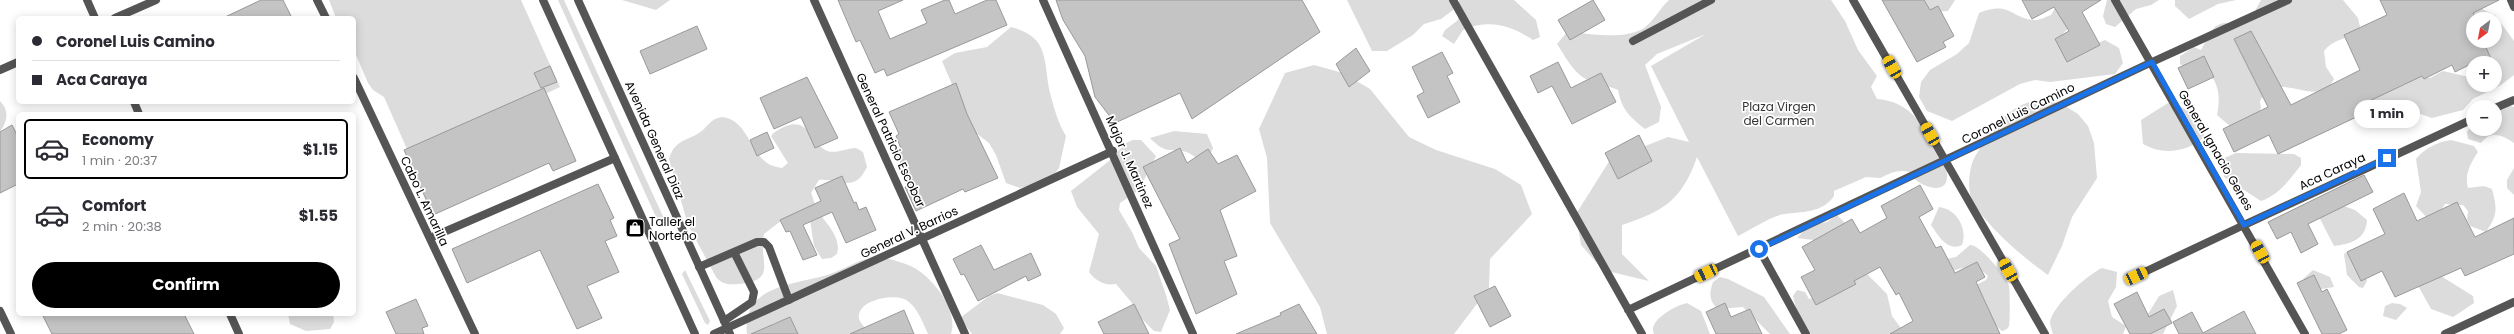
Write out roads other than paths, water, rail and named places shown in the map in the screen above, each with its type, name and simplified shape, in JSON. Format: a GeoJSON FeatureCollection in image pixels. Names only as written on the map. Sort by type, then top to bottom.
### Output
{"type":"FeatureCollection","features":[{"type":"Feature","properties":{"kind":"street"},"geometry":{"type":"LineString","coordinates":[[87,0],[94,16]]}},
{"type":"Feature","properties":{"kind":"street"},"geometry":{"type":"LineString","coordinates":[[120,16],[156,0]]}},
{"type":"Feature","properties":{"kind":"street"},"geometry":{"type":"LineString","coordinates":[[317,0],[325,16]]}},
{"type":"Feature","properties":{"kind":"street"},"geometry":{"type":"LineString","coordinates":[[543,0],[695,334]]}},
{"type":"Feature","properties":{"kind":"street","name":"Avenida General Diaz"},"geometry":{"type":"LineString","coordinates":[[578,0],[727,328]]}},
{"type":"Feature","properties":{"kind":"street","name":"General Patricio Escobar"},"geometry":{"type":"LineString","coordinates":[[814,0],[965,334]]}},
{"type":"Feature","properties":{"kind":"street","name":"Major J. Martinez"},"geometry":{"type":"LineString","coordinates":[[1043,0],[1113,151],[1193,334]]}},
{"type":"Feature","properties":{"kind":"street"},"geometry":{"type":"LineString","coordinates":[[1453,0],[1642,334]]}},
{"type":"Feature","properties":{"kind":"street"},"geometry":{"type":"LineString","coordinates":[[1633,41],[1711,0]]}},
{"type":"Feature","properties":{"kind":"street"},"geometry":{"type":"LineString","coordinates":[[1853,0],[2045,334]]}},
{"type":"Feature","properties":{"kind":"street","name":"General Ignacio Genes"},"geometry":{"type":"LineString","coordinates":[[2115,0],[2152,62],[2305,334]]}},
{"type":"Feature","properties":{"kind":"street","name":"Coronel Luis Camino"},"geometry":{"type":"LineString","coordinates":[[1628,310],[1946,161],[2152,62],[2288,0]]}},
{"type":"Feature","properties":{"kind":"street"},"geometry":{"type":"LineString","coordinates":[[2511,0],[2514,7]]}},
{"type":"Feature","properties":{"kind":"street"},"geometry":{"type":"LineString","coordinates":[[0,70],[16,63]]}},
{"type":"Feature","properties":{"kind":"street","name":"Cabo L. Amarilla"},"geometry":{"type":"LineString","coordinates":[[356,82],[475,334]]}},
{"type":"Feature","properties":{"kind":"street"},"geometry":{"type":"LineString","coordinates":[[2502,105],[2514,100]]}},
{"type":"Feature","properties":{"kind":"street","name":"Aca Caraya"},"geometry":{"type":"LineString","coordinates":[[2136,276],[2466,122]]}},
{"type":"Feature","properties":{"kind":"street","name":"General V. Barrios"},"geometry":{"type":"LineString","coordinates":[[714,334],[1113,151]]}},
{"type":"Feature","properties":{"kind":"street"},"geometry":{"type":"LineString","coordinates":[[430,238],[615,158]]}},
{"type":"Feature","properties":{"kind":"street"},"geometry":{"type":"LineString","coordinates":[[699,267],[758,242],[764,242],[769,247],[789,300]]}},
{"type":"Feature","properties":{"kind":"street"},"geometry":{"type":"LineString","coordinates":[[1759,249],[1806,334]]}},
{"type":"Feature","properties":{"kind":"street"},"geometry":{"type":"LineString","coordinates":[[727,328],[752,302],[754,292],[734,252]]}},
{"type":"Feature","properties":{"kind":"street"},"geometry":{"type":"LineString","coordinates":[[752,302],[758,314]]}},
{"type":"Feature","properties":{"kind":"street"},"geometry":{"type":"LineString","coordinates":[[2445,334],[2514,302]]}},
{"type":"Feature","properties":{"kind":"street"},"geometry":{"type":"LineString","coordinates":[[0,310],[11,334]]}},
{"type":"Feature","properties":{"kind":"street"},"geometry":{"type":"LineString","coordinates":[[231,316],[239,334]]}},
{"type":"Feature","properties":{"kind":"place","name":"Taller el Norteño"},"geometry":{"type":"Point","coordinates":[635,228]}},
{"type":"Feature","properties":{"kind":"park label","name":"Plaza Virgen del Carmen"},"geometry":{"type":"Point","coordinates":[1779,113]}}]}
